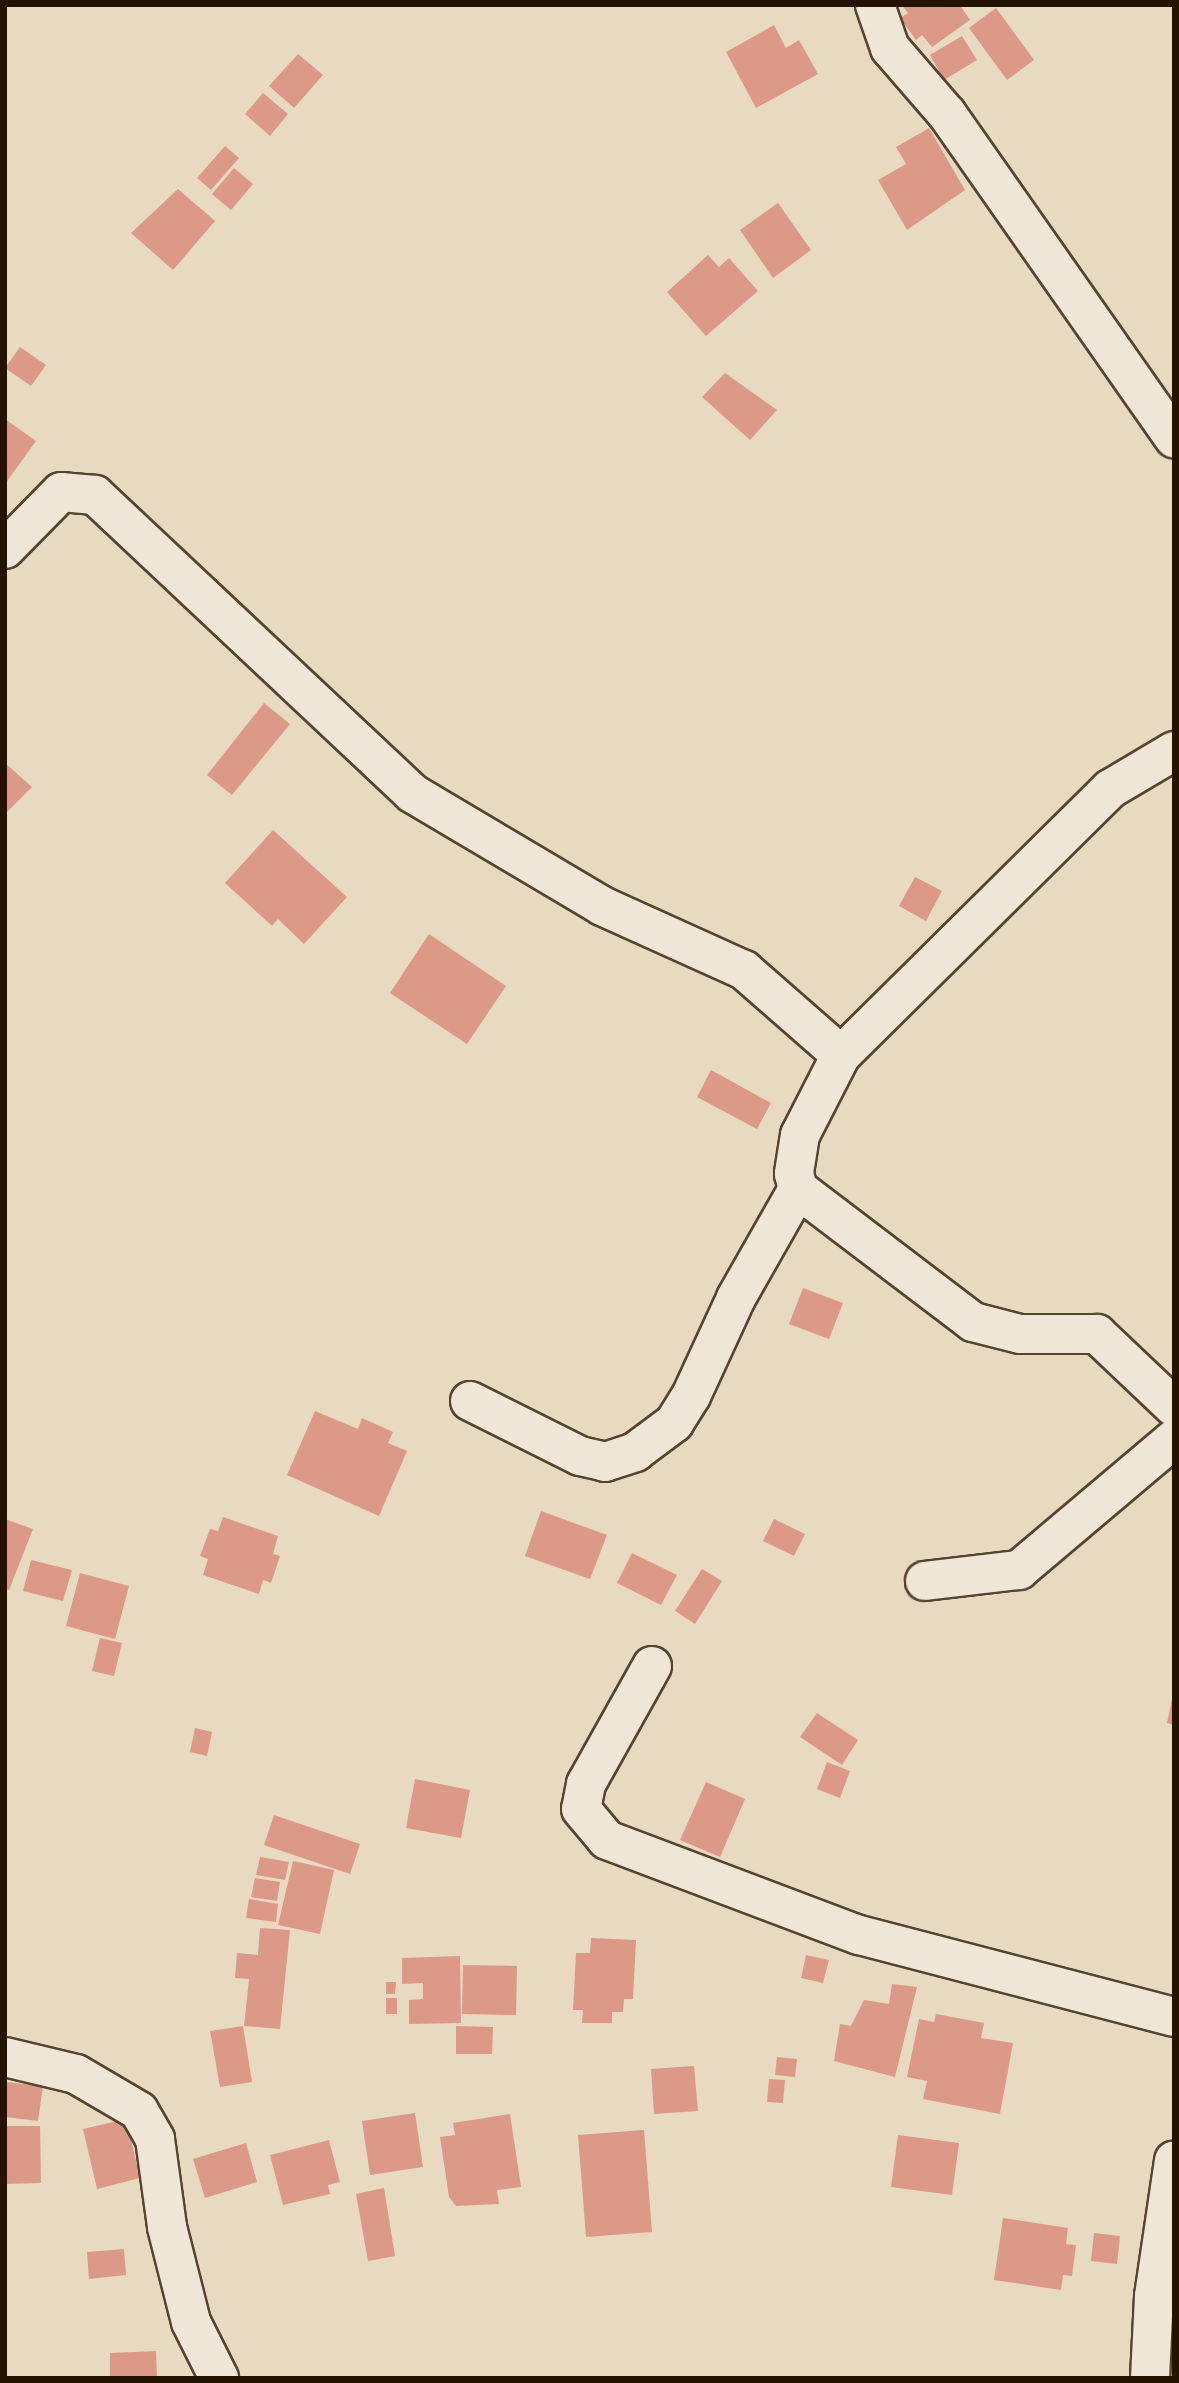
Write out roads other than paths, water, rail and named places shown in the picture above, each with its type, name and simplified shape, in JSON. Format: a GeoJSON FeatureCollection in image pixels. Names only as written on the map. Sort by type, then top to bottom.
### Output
{"type":"FeatureCollection","features":[{"type":"Feature","properties":{"kind":"street"},"geometry":{"type":"LineString","coordinates":[[875,5],[890,48],[947,114],[1174,438]]}},
{"type":"Feature","properties":{"kind":"street"},"geometry":{"type":"LineString","coordinates":[[5,549],[61,492],[95,495],[412,793],[602,906],[744,970],[841,1055]]}},
{"type":"Feature","properties":{"kind":"street"},"geometry":{"type":"LineString","coordinates":[[470,1401],[580,1456],[605,1462],[635,1452],[674,1423],[691,1396],[736,1298],[798,1189],[800,1135],[841,1055],[1110,789],[1174,751]]}},
{"type":"Feature","properties":{"kind":"street"},"geometry":{"type":"LineString","coordinates":[[798,1189],[973,1322],[1020,1334],[1097,1334],[1174,1407]]}},
{"type":"Feature","properties":{"kind":"street"},"geometry":{"type":"LineString","coordinates":[[925,1581],[1019,1570],[1174,1439]]}},
{"type":"Feature","properties":{"kind":"street"},"geometry":{"type":"LineString","coordinates":[[652,1666],[586,1784],[581,1809],[607,1840],[859,1935],[1174,2017]]}},
{"type":"Feature","properties":{"kind":"street"},"geometry":{"type":"LineString","coordinates":[[5,2057],[76,2074],[109,2088],[139,2111],[155,2139],[167,2227],[191,2322],[219,2378]]}},
{"type":"Feature","properties":{"kind":"street"},"geometry":{"type":"LineString","coordinates":[[1150,2378],[1154,2296],[1174,2160]]}}]}
